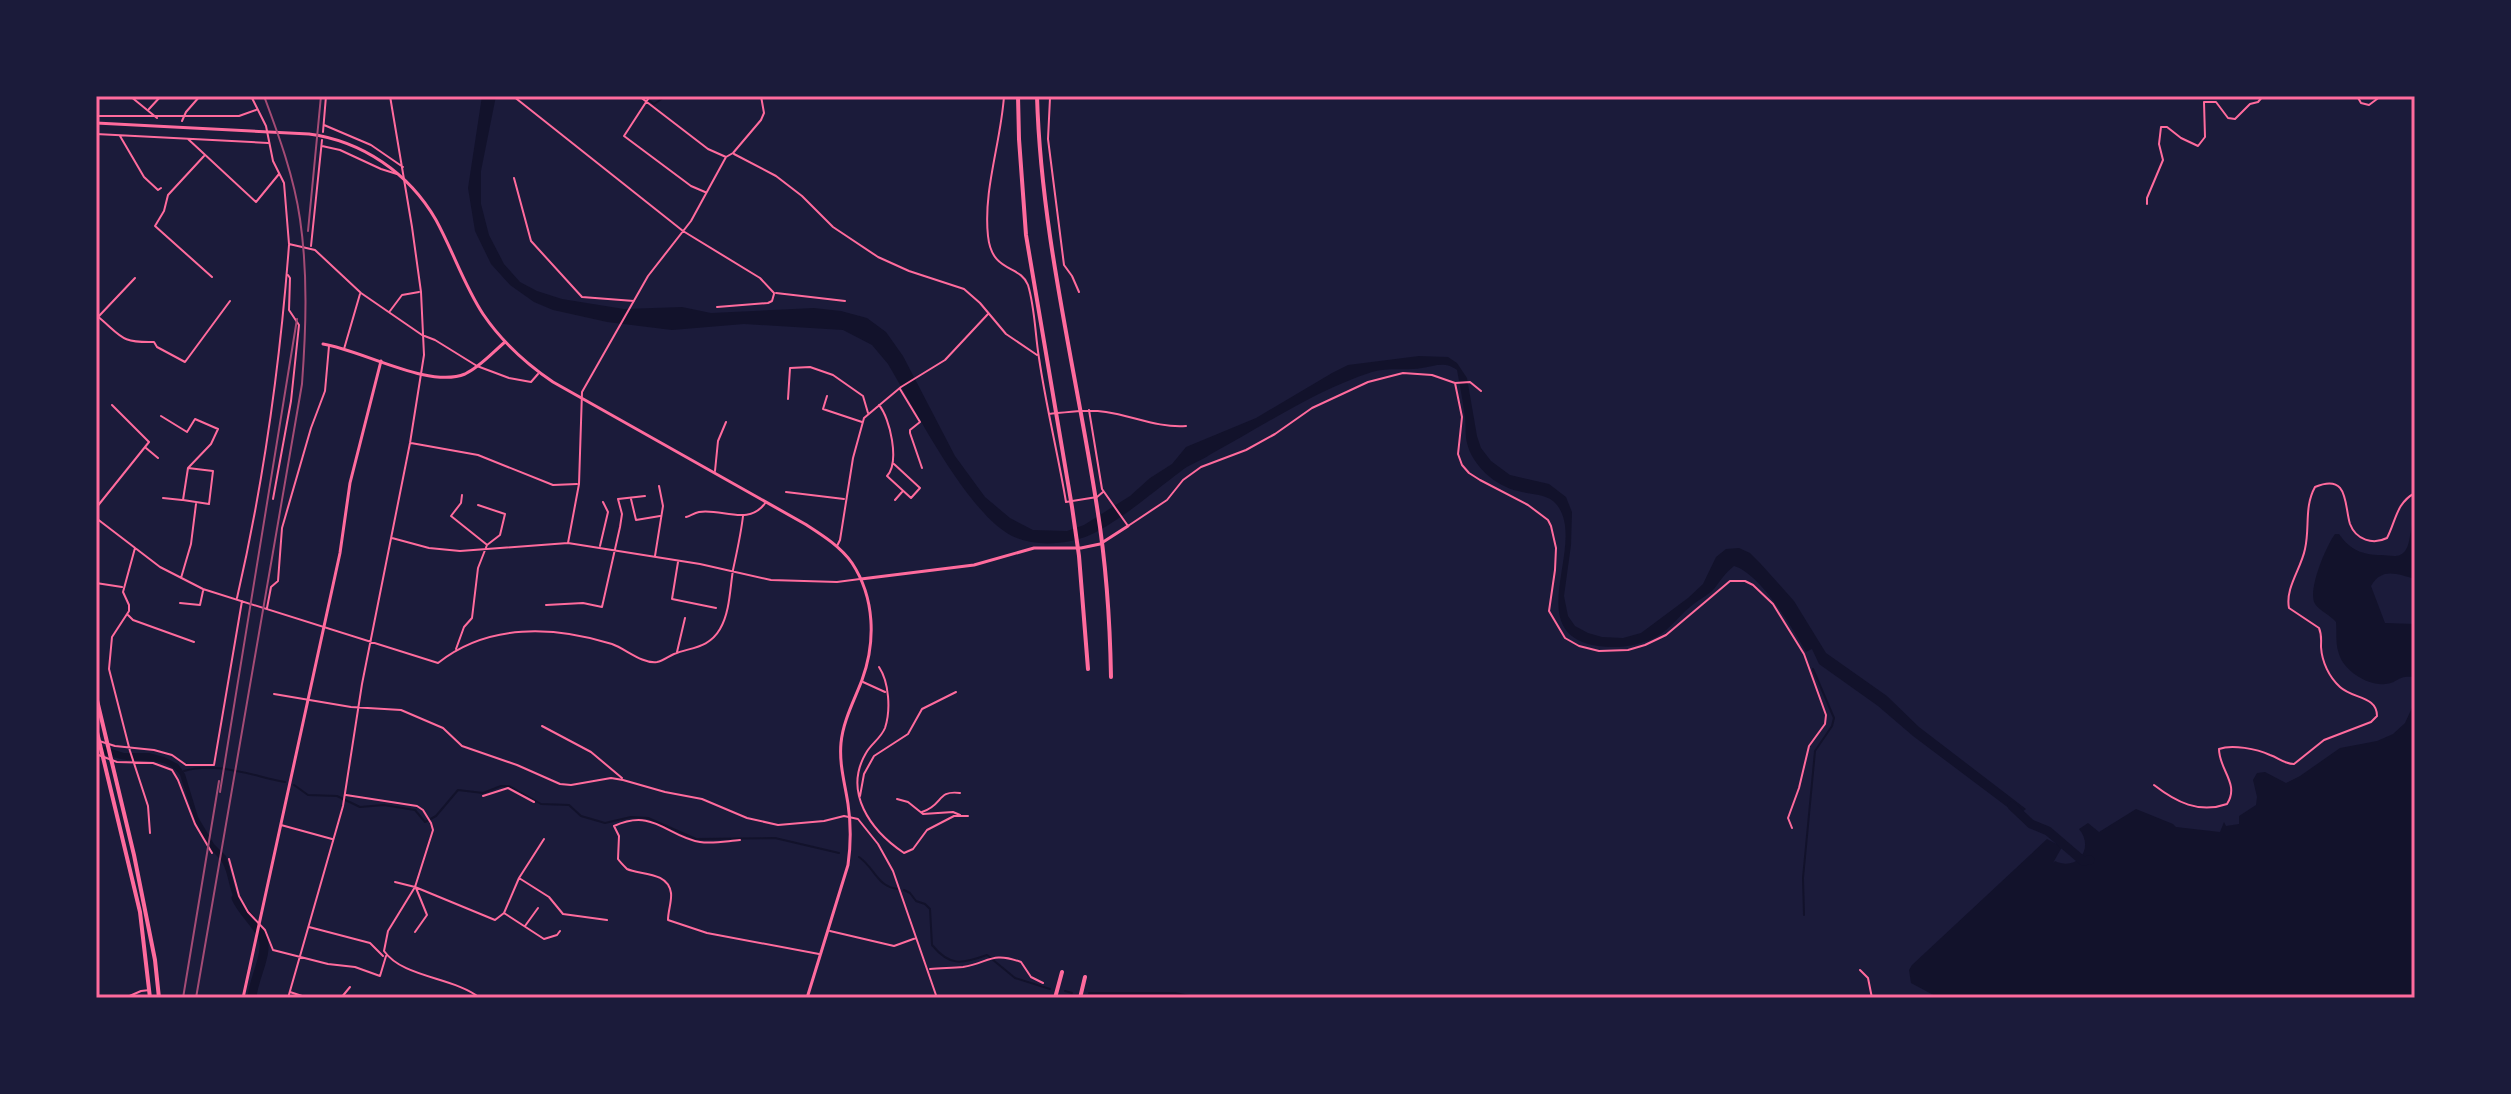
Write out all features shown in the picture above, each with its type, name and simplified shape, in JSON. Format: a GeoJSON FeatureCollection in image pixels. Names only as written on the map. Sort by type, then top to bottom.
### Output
{"type":"FeatureCollection","features":[{"type":"Feature","properties":{"kind":"highway"},"geometry":{"type":"LineString","coordinates":[[1018,96],[1026,235],[1072,507],[1088,669]]}},
{"type":"Feature","properties":{"kind":"highway"},"geometry":{"type":"LineString","coordinates":[[1037,96],[1043,186],[1052,249],[1104,560],[1111,677]]}},
{"type":"Feature","properties":{"kind":"highway"},"geometry":{"type":"LineString","coordinates":[[96,696],[146,910],[159,998]]}},
{"type":"Feature","properties":{"kind":"highway"},"geometry":{"type":"LineString","coordinates":[[96,728],[140,912],[150,998]]}},
{"type":"Feature","properties":{"kind":"highway"},"geometry":{"type":"LineString","coordinates":[[1055,998],[1062,972]]}},
{"type":"Feature","properties":{"kind":"highway"},"geometry":{"type":"LineString","coordinates":[[1080,998],[1085,977]]}},
{"type":"Feature","properties":{"kind":"main road"},"geometry":{"type":"LineString","coordinates":[[96,123],[288,133],[337,139],[374,156],[416,191],[436,220],[472,295],[505,342],[539,373],[805,524],[837,546],[851,562],[861,579],[871,617],[872,635],[868,661],[849,709],[841,741],[840,759],[851,845],[848,865],[807,998]]}},
{"type":"Feature","properties":{"kind":"main road"},"geometry":{"type":"LineString","coordinates":[[323,344],[421,374],[448,378],[468,372],[505,342]]}},
{"type":"Feature","properties":{"kind":"main road"},"geometry":{"type":"LineString","coordinates":[[243,998],[325,628],[350,483],[381,361]]}},
{"type":"Feature","properties":{"kind":"main road"},"geometry":{"type":"LineString","coordinates":[[861,579],[974,565],[1034,548],[1081,548],[1100,544],[1128,526]]}},
{"type":"Feature","properties":{"kind":"street"},"geometry":{"type":"LineString","coordinates":[[130,96],[157,118]]}},
{"type":"Feature","properties":{"kind":"street"},"geometry":{"type":"LineString","coordinates":[[148,110],[161,96]]}},
{"type":"Feature","properties":{"kind":"street"},"geometry":{"type":"LineString","coordinates":[[182,119],[200,96]]}},
{"type":"Feature","properties":{"kind":"street"},"geometry":{"type":"LineString","coordinates":[[237,599],[260,492],[279,366],[289,244],[284,183],[266,126],[251,96]]}},
{"type":"Feature","properties":{"kind":"street"},"geometry":{"type":"LineString","coordinates":[[323,132],[326,96]]}},
{"type":"Feature","properties":{"kind":"street"},"geometry":{"type":"LineString","coordinates":[[288,998],[345,794],[358,707],[421,374],[424,337],[421,292],[390,96]]}},
{"type":"Feature","properties":{"kind":"street"},"geometry":{"type":"LineString","coordinates":[[513,96],[683,231],[760,278],[774,293],[845,301]]}},
{"type":"Feature","properties":{"kind":"street"},"geometry":{"type":"LineString","coordinates":[[639,96],[647,99],[708,149],[726,157]]}},
{"type":"Feature","properties":{"kind":"street"},"geometry":{"type":"LineString","coordinates":[[568,543],[579,484],[582,392],[648,276],[683,231],[726,157],[761,120],[764,113],[761,96]]}},
{"type":"Feature","properties":{"kind":"street"},"geometry":{"type":"LineString","coordinates":[[1010,97],[1004,96],[1000,134],[993,159],[988,237],[995,258],[1005,268],[1020,275],[1028,286],[1066,502],[1097,497],[1104,491]]}},
{"type":"Feature","properties":{"kind":"street"},"geometry":{"type":"LineString","coordinates":[[2147,204],[2163,160],[2159,144],[2161,127],[2167,127],[2198,146],[2205,137],[2204,102],[2216,102],[2228,118],[2235,119],[2263,96]]}},
{"type":"Feature","properties":{"kind":"street"},"geometry":{"type":"LineString","coordinates":[[2357,96],[2361,103],[2369,105],[2381,96]]}},
{"type":"Feature","properties":{"kind":"street"},"geometry":{"type":"LineString","coordinates":[[1044,98],[1050,97],[1048,139],[1064,265],[1079,292]]}},
{"type":"Feature","properties":{"kind":"street"},"geometry":{"type":"LineString","coordinates":[[647,99],[624,136],[691,186],[706,192]]}},
{"type":"Feature","properties":{"kind":"street"},"geometry":{"type":"LineString","coordinates":[[96,116],[182,119],[239,116],[257,110]]}},
{"type":"Feature","properties":{"kind":"street"},"geometry":{"type":"LineString","coordinates":[[324,125],[371,145],[403,167]]}},
{"type":"Feature","properties":{"kind":"street"},"geometry":{"type":"LineString","coordinates":[[96,134],[181,135],[256,202],[279,173]]}},
{"type":"Feature","properties":{"kind":"street"},"geometry":{"type":"LineString","coordinates":[[120,136],[144,177],[158,190],[161,188]]}},
{"type":"Feature","properties":{"kind":"street"},"geometry":{"type":"LineString","coordinates":[[187,138],[269,143]]}},
{"type":"Feature","properties":{"kind":"street"},"geometry":{"type":"LineString","coordinates":[[310,247],[322,140]]}},
{"type":"Feature","properties":{"kind":"street"},"geometry":{"type":"LineString","coordinates":[[322,146],[340,150],[398,174]]}},
{"type":"Feature","properties":{"kind":"street"},"geometry":{"type":"LineString","coordinates":[[733,153],[776,176],[802,196],[833,227],[873,254],[909,271],[964,289],[1006,334],[1038,356]]}},
{"type":"Feature","properties":{"kind":"street"},"geometry":{"type":"LineString","coordinates":[[204,156],[168,195],[164,211],[155,226],[212,277]]}},
{"type":"Feature","properties":{"kind":"street"},"geometry":{"type":"LineString","coordinates":[[514,178],[531,241],[582,297],[633,303]]}},
{"type":"Feature","properties":{"kind":"street"},"geometry":{"type":"LineString","coordinates":[[289,244],[310,247],[361,293],[424,337],[435,340],[477,366],[509,378],[531,382],[539,373]]}},
{"type":"Feature","properties":{"kind":"street"},"geometry":{"type":"LineString","coordinates":[[273,499],[291,401],[299,325],[289,310],[290,278],[287,273]]}},
{"type":"Feature","properties":{"kind":"street"},"geometry":{"type":"LineString","coordinates":[[135,278],[97,316],[121,338],[137,343],[154,342],[157,347],[185,362],[230,301]]}},
{"type":"Feature","properties":{"kind":"street"},"geometry":{"type":"LineString","coordinates":[[389,312],[402,295],[421,292]]}},
{"type":"Feature","properties":{"kind":"street"},"geometry":{"type":"LineString","coordinates":[[343,349],[361,293]]}},
{"type":"Feature","properties":{"kind":"street"},"geometry":{"type":"LineString","coordinates":[[717,307],[768,303],[772,301],[774,293]]}},
{"type":"Feature","properties":{"kind":"street"},"geometry":{"type":"LineString","coordinates":[[837,546],[862,422],[868,413],[900,388],[945,360],[988,313]]}},
{"type":"Feature","properties":{"kind":"street"},"geometry":{"type":"LineString","coordinates":[[267,609],[271,587],[278,581],[282,528],[325,391],[329,345]]}},
{"type":"Feature","properties":{"kind":"street"},"geometry":{"type":"LineString","coordinates":[[788,399],[790,368],[810,367],[833,375],[861,394],[868,413]]}},
{"type":"Feature","properties":{"kind":"street"},"geometry":{"type":"LineString","coordinates":[[1089,410],[1104,491],[1128,526],[1167,500],[1183,480],[1201,467],[1246,450],[1339,394],[1403,373],[1438,376],[1456,383],[1470,382],[1481,391]]}},
{"type":"Feature","properties":{"kind":"street"},"geometry":{"type":"LineString","coordinates":[[1456,383],[1462,417],[1458,454],[1462,465],[1480,480],[1528,505],[1548,520],[1551,526],[1556,548],[1549,611],[1560,631],[1571,642],[1599,651],[1616,651],[1660,640],[1730,581],[1737,579],[1753,585],[1773,604],[1804,654],[1826,715],[1825,724],[1809,746],[1788,818],[1792,828]]}},
{"type":"Feature","properties":{"kind":"street"},"geometry":{"type":"LineString","coordinates":[[900,388],[920,422],[910,433],[922,468]]}},
{"type":"Feature","properties":{"kind":"street"},"geometry":{"type":"LineString","coordinates":[[827,396],[823,409],[862,422]]}},
{"type":"Feature","properties":{"kind":"street"},"geometry":{"type":"LineString","coordinates":[[96,508],[149,442],[112,405]]}},
{"type":"Feature","properties":{"kind":"street"},"geometry":{"type":"LineString","coordinates":[[879,405],[884,411],[895,456],[892,472],[887,476],[911,498],[920,488],[894,464]]}},
{"type":"Feature","properties":{"kind":"street"},"geometry":{"type":"LineString","coordinates":[[1049,414],[1089,410],[1170,427],[1186,426]]}},
{"type":"Feature","properties":{"kind":"street"},"geometry":{"type":"LineString","coordinates":[[161,416],[187,432],[195,419],[218,429],[211,444],[188,468],[183,500]]}},
{"type":"Feature","properties":{"kind":"street"},"geometry":{"type":"LineString","coordinates":[[715,472],[717,449],[726,422]]}},
{"type":"Feature","properties":{"kind":"street"},"geometry":{"type":"LineString","coordinates":[[410,443],[478,455],[553,485],[579,484]]}},
{"type":"Feature","properties":{"kind":"street"},"geometry":{"type":"LineString","coordinates":[[145,447],[158,458]]}},
{"type":"Feature","properties":{"kind":"street"},"geometry":{"type":"LineString","coordinates":[[163,498],[209,504],[213,471],[188,468]]}},
{"type":"Feature","properties":{"kind":"street"},"geometry":{"type":"LineString","coordinates":[[2154,785],[2182,803],[2206,808],[2227,804],[2232,785],[2219,757],[2219,749],[2224,747],[2268,753],[2287,764],[2294,764],[2324,740],[2371,722],[2377,716],[2376,706],[2372,702],[2353,697],[2339,687],[2324,664],[2319,628],[2294,613],[2289,608],[2288,600],[2306,546],[2307,505],[2315,487],[2331,485],[2343,492],[2347,499],[2350,524],[2362,538],[2370,541],[2387,538],[2394,515],[2406,498],[2415,493]]}},
{"type":"Feature","properties":{"kind":"street"},"geometry":{"type":"LineString","coordinates":[[655,557],[663,506],[659,486]]}},
{"type":"Feature","properties":{"kind":"street"},"geometry":{"type":"LineString","coordinates":[[895,500],[903,491]]}},
{"type":"Feature","properties":{"kind":"street"},"geometry":{"type":"LineString","coordinates":[[786,492],[846,500]]}},
{"type":"Feature","properties":{"kind":"street"},"geometry":{"type":"LineString","coordinates":[[462,495],[461,503],[451,516],[487,546]]}},
{"type":"Feature","properties":{"kind":"street"},"geometry":{"type":"LineString","coordinates":[[546,605],[583,603],[602,607],[622,514],[618,499],[645,496]]}},
{"type":"Feature","properties":{"kind":"street"},"geometry":{"type":"LineString","coordinates":[[631,498],[636,520],[661,515]]}},
{"type":"Feature","properties":{"kind":"street"},"geometry":{"type":"LineString","coordinates":[[686,517],[700,512],[743,516],[757,512],[767,501]]}},
{"type":"Feature","properties":{"kind":"street"},"geometry":{"type":"LineString","coordinates":[[181,578],[191,544],[197,502]]}},
{"type":"Feature","properties":{"kind":"street"},"geometry":{"type":"LineString","coordinates":[[599,548],[608,512],[603,502]]}},
{"type":"Feature","properties":{"kind":"street"},"geometry":{"type":"LineString","coordinates":[[456,650],[464,627],[472,618],[478,568],[487,546],[500,535],[505,514],[478,505]]}},
{"type":"Feature","properties":{"kind":"street"},"geometry":{"type":"LineString","coordinates":[[96,518],[160,567],[203,589],[438,663],[456,650],[498,635],[535,630],[609,643],[655,662],[677,652],[699,648],[714,638],[720,629],[729,598],[743,516]]}},
{"type":"Feature","properties":{"kind":"street"},"geometry":{"type":"LineString","coordinates":[[392,538],[443,550],[568,543],[771,580],[837,582],[861,579]]}},
{"type":"Feature","properties":{"kind":"street"},"geometry":{"type":"LineString","coordinates":[[136,547],[123,587],[123,595],[129,605],[127,614],[112,637],[109,664],[148,806],[150,833]]}},
{"type":"Feature","properties":{"kind":"street"},"geometry":{"type":"LineString","coordinates":[[678,561],[672,599],[716,608]]}},
{"type":"Feature","properties":{"kind":"street"},"geometry":{"type":"LineString","coordinates":[[96,583],[123,587]]}},
{"type":"Feature","properties":{"kind":"street"},"geometry":{"type":"LineString","coordinates":[[180,603],[200,605],[203,589]]}},
{"type":"Feature","properties":{"kind":"street"},"geometry":{"type":"LineString","coordinates":[[97,738],[130,749],[154,750],[172,755],[186,765],[214,765],[242,601]]}},
{"type":"Feature","properties":{"kind":"street"},"geometry":{"type":"LineString","coordinates":[[127,614],[133,620],[194,642]]}},
{"type":"Feature","properties":{"kind":"street"},"geometry":{"type":"LineString","coordinates":[[677,652],[685,618]]}},
{"type":"Feature","properties":{"kind":"street"},"geometry":{"type":"LineString","coordinates":[[879,667],[886,680],[885,728],[868,748],[859,769],[857,788],[864,814],[904,853],[913,849],[927,830],[947,818],[968,816]]}},
{"type":"Feature","properties":{"kind":"street"},"geometry":{"type":"LineString","coordinates":[[861,682],[885,692]]}},
{"type":"Feature","properties":{"kind":"street"},"geometry":{"type":"LineString","coordinates":[[860,797],[864,774],[874,756],[908,734],[922,709],[956,692]]}},
{"type":"Feature","properties":{"kind":"street"},"geometry":{"type":"LineString","coordinates":[[274,694],[308,701],[389,708],[425,719],[443,728],[462,746],[560,784],[611,778],[623,780],[702,799],[747,818],[786,826],[849,816],[858,819],[878,844],[893,871],[937,998]]}},
{"type":"Feature","properties":{"kind":"street"},"geometry":{"type":"LineString","coordinates":[[542,726],[599,757],[623,780]]}},
{"type":"Feature","properties":{"kind":"street"},"geometry":{"type":"LineString","coordinates":[[96,754],[117,762],[160,764],[176,775],[195,824],[212,853]]}},
{"type":"Feature","properties":{"kind":"street"},"geometry":{"type":"LineString","coordinates":[[483,796],[508,788],[534,802]]}},
{"type":"Feature","properties":{"kind":"street"},"geometry":{"type":"LineString","coordinates":[[921,813],[934,808],[942,795],[960,793]]}},
{"type":"Feature","properties":{"kind":"street"},"geometry":{"type":"LineString","coordinates":[[229,859],[239,896],[248,912],[265,930],[270,948],[298,958],[355,967],[380,976],[386,956],[388,931],[415,887],[433,830],[429,819],[417,806],[345,794]]}},
{"type":"Feature","properties":{"kind":"street"},"geometry":{"type":"LineString","coordinates":[[897,799],[908,802],[921,813],[953,812],[961,816]]}},
{"type":"Feature","properties":{"kind":"street"},"geometry":{"type":"LineString","coordinates":[[858,819],[864,814]]}},
{"type":"Feature","properties":{"kind":"street"},"geometry":{"type":"LineString","coordinates":[[740,840],[698,842],[644,820],[626,821],[614,826],[619,836],[617,855],[625,868],[655,876],[671,890],[668,920],[707,933],[821,955]]}},
{"type":"Feature","properties":{"kind":"street"},"geometry":{"type":"LineString","coordinates":[[281,825],[334,839]]}},
{"type":"Feature","properties":{"kind":"street"},"geometry":{"type":"LineString","coordinates":[[395,882],[415,887],[495,920],[504,913],[519,878],[544,839]]}},
{"type":"Feature","properties":{"kind":"street"},"geometry":{"type":"LineString","coordinates":[[519,878],[549,897],[563,914],[607,920]]}},
{"type":"Feature","properties":{"kind":"street"},"geometry":{"type":"LineString","coordinates":[[415,887],[427,915],[415,932]]}},
{"type":"Feature","properties":{"kind":"street"},"geometry":{"type":"LineString","coordinates":[[525,926],[538,908]]}},
{"type":"Feature","properties":{"kind":"street"},"geometry":{"type":"LineString","coordinates":[[504,913],[544,939],[560,931]]}},
{"type":"Feature","properties":{"kind":"street"},"geometry":{"type":"LineString","coordinates":[[308,927],[370,943],[400,965],[463,988],[480,998]]}},
{"type":"Feature","properties":{"kind":"street"},"geometry":{"type":"LineString","coordinates":[[828,931],[894,946],[917,938]]}},
{"type":"Feature","properties":{"kind":"street"},"geometry":{"type":"LineString","coordinates":[[928,969],[967,966],[998,956],[1021,962],[1031,977],[1043,983]]}},
{"type":"Feature","properties":{"kind":"street"},"geometry":{"type":"LineString","coordinates":[[1860,970],[1868,978],[1872,998]]}},
{"type":"Feature","properties":{"kind":"street"},"geometry":{"type":"LineString","coordinates":[[341,998],[350,987]]}},
{"type":"Feature","properties":{"kind":"street"},"geometry":{"type":"LineString","coordinates":[[125,998],[150,990]]}},
{"type":"Feature","properties":{"kind":"street"},"geometry":{"type":"LineString","coordinates":[[290,992],[308,998]]}},
{"type":"Feature","properties":{"kind":"shaded area"},"geometry":{"type":"Polygon","coordinates":[[[482,96],[496,96],[481,171],[481,204],[489,235],[504,264],[520,282],[562,299],[624,309],[682,307],[711,313],[814,308],[867,318],[886,332],[903,356],[955,456],[985,497],[1010,518],[1033,530],[1067,531],[1084,525],[1172,464],[1186,447],[1256,418],[1348,365],[1419,356],[1448,357],[1457,363],[1467,378],[1477,436],[1491,461],[1510,475],[1549,484],[1566,497],[1572,512],[1564,596],[1568,616],[1575,626],[1602,637],[1623,638],[1641,633],[1703,584],[1716,557],[1726,549],[1739,548],[1750,553],[1794,601],[1826,653],[1887,696],[1919,727],[2026,809],[2018,815],[1819,664],[1812,649],[1806,652],[1765,590],[1755,579],[1734,566],[1711,591],[1651,639],[1613,647],[1598,646],[1575,638],[1563,625],[1558,607],[1565,542],[1564,522],[1557,505],[1544,496],[1509,488],[1479,467],[1467,443],[1457,370],[1448,366],[1378,371],[1331,388],[1187,467],[1125,514],[1090,535],[1051,543],[1030,542],[1012,536],[977,506],[960,483],[888,364],[872,345],[843,330],[744,324],[672,330],[607,322],[553,310],[534,302],[510,285],[491,264],[475,231],[468,188],[482,96]]]}},
{"type":"Feature","properties":{"kind":"shaded area"},"geometry":{"type":"Polygon","coordinates":[[[2415,514],[2415,579],[2385,574],[2371,586],[2385,623],[2415,624],[2415,677],[2404,677],[2385,684],[2371,683],[2351,671],[2342,660],[2337,646],[2336,622],[2315,604],[2313,598],[2315,579],[2335,534],[2363,553],[2397,556],[2407,548],[2415,514]]]}},
{"type":"Feature","properties":{"kind":"shaded area"},"geometry":{"type":"Polygon","coordinates":[[[2415,701],[2415,998],[1939,998],[1911,983],[1909,970],[1912,965],[2047,839],[2062,847],[2053,863],[2076,861],[2085,844],[2079,829],[2088,823],[2099,832],[2136,809],[2176,827],[2220,832],[2224,822],[2226,826],[2239,824],[2239,816],[2256,805],[2253,780],[2257,773],[2265,772],[2286,783],[2340,748],[2377,741],[2393,734],[2405,723],[2415,701]]]}},
{"type":"Feature","properties":{"kind":"shaded area"},"geometry":{"type":"Polygon","coordinates":[[[96,744],[124,753],[149,753],[178,764],[185,774],[198,817],[214,844],[226,856],[240,907],[223,863],[208,846],[199,829],[180,775],[175,769],[162,763],[123,759],[96,752],[96,744]]]}},
{"type":"Feature","properties":{"kind":"waterway"},"geometry":{"type":"LineString","coordinates":[[643,96],[654,104],[666,96]]}},
{"type":"Feature","properties":{"kind":"waterway"},"geometry":{"type":"LineString","coordinates":[[1804,915],[1803,878],[1815,751],[1834,718],[1813,669]]}},
{"type":"Feature","properties":{"kind":"waterway"},"geometry":{"type":"LineString","coordinates":[[184,771],[222,769],[285,782]]}},
{"type":"Feature","properties":{"kind":"waterway"},"geometry":{"type":"LineString","coordinates":[[294,785],[308,795],[337,796],[360,807],[384,805],[415,810],[425,822],[436,816],[458,790],[483,793],[509,786],[541,804],[569,805],[581,816],[605,823],[631,817],[648,818],[696,839],[775,838],[839,853]]}},
{"type":"Feature","properties":{"kind":"waterway"},"geometry":{"type":"LineString","coordinates":[[2012,806],[2031,824],[2048,831],[2083,861],[2090,860]]}},
{"type":"Feature","properties":{"kind":"waterway"},"geometry":{"type":"LineString","coordinates":[[859,857],[885,885],[898,889]]}},
{"type":"Feature","properties":{"kind":"waterway"},"geometry":{"type":"LineString","coordinates":[[904,890],[930,909],[932,945],[945,957],[963,962],[987,955],[1015,978],[1050,989]]}},
{"type":"Feature","properties":{"kind":"waterway"},"geometry":{"type":"LineString","coordinates":[[236,898],[264,942],[252,998]]}},
{"type":"Feature","properties":{"kind":"waterway"},"geometry":{"type":"LineString","coordinates":[[253,991],[256,998]]}},
{"type":"Feature","properties":{"kind":"waterway"},"geometry":{"type":"LineString","coordinates":[[1065,991],[1072,993]]}},
{"type":"Feature","properties":{"kind":"waterway"},"geometry":{"type":"LineString","coordinates":[[1089,993],[1175,993],[1199,998]]}},
{"type":"Feature","properties":{"kind":"railway"},"geometry":{"type":"LineString","coordinates":[[196,998],[302,384],[306,302],[300,219],[290,172],[264,96]]}},
{"type":"Feature","properties":{"kind":"railway"},"geometry":{"type":"LineString","coordinates":[[308,231],[321,96]]}},
{"type":"Feature","properties":{"kind":"railway"},"geometry":{"type":"LineString","coordinates":[[220,792],[297,319]]}},
{"type":"Feature","properties":{"kind":"railway"},"geometry":{"type":"LineString","coordinates":[[183,998],[219,781]]}}]}
